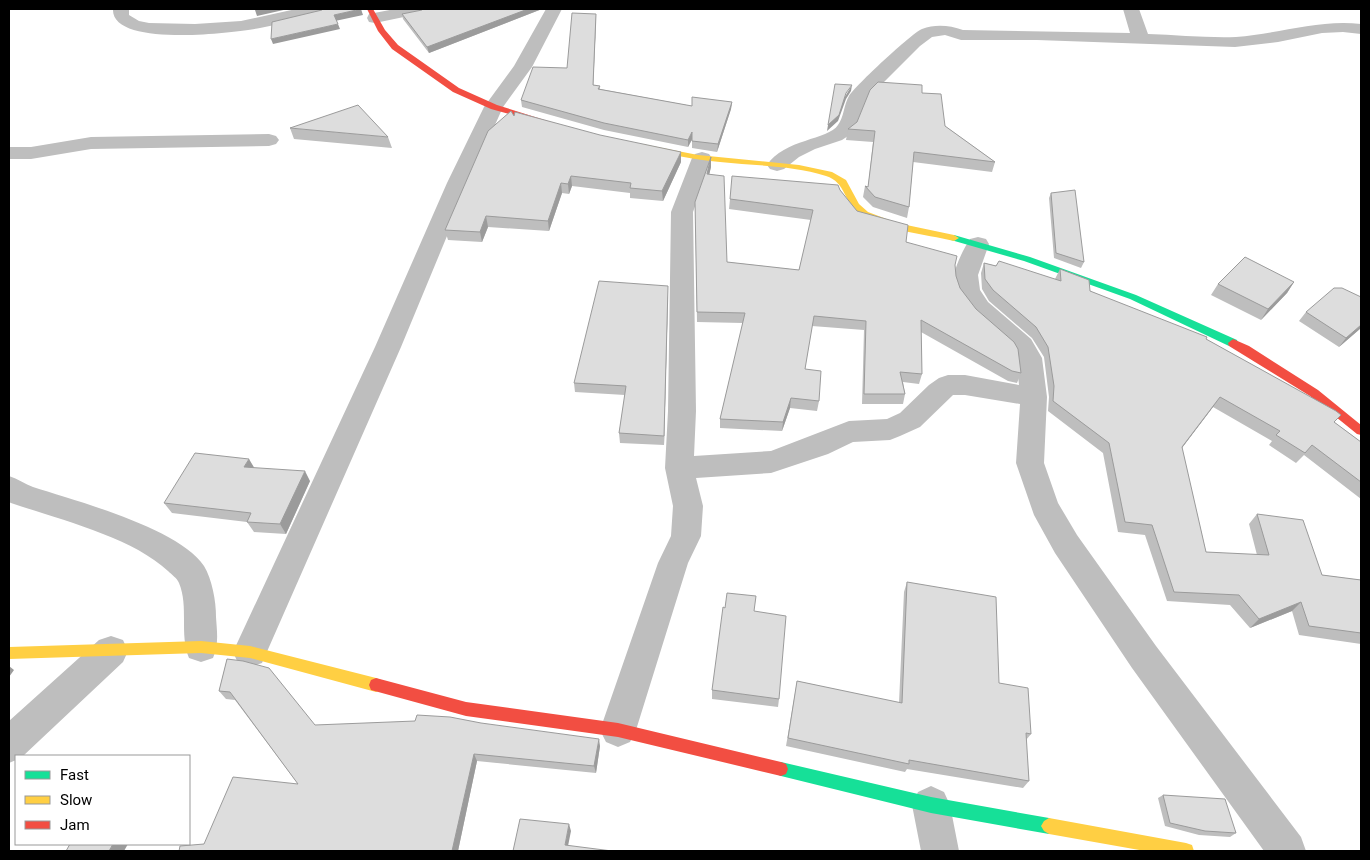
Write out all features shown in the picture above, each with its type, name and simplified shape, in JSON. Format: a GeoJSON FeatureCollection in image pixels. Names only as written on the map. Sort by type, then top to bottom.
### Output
{"type":"FeatureCollection","features":[{"type":"Feature","properties":{"kind":"street"},"geometry":{"type":"LineString","coordinates":[[121,9],[121,17],[127,22],[138,26],[158,28],[230,27],[253,24],[317,9]]}},
{"type":"Feature","properties":{"kind":"street"},"geometry":{"type":"LineString","coordinates":[[417,9],[373,13],[382,31],[395,47],[456,90],[494,107],[565,127]]}},
{"type":"Feature","properties":{"kind":"street"},"geometry":{"type":"LineString","coordinates":[[250,652],[388,346],[458,183],[494,107],[523,67],[554,9]]}},
{"type":"Feature","properties":{"kind":"street"},"geometry":{"type":"LineString","coordinates":[[1131,9],[1141,39]]}},
{"type":"Feature","properties":{"kind":"street"},"geometry":{"type":"LineString","coordinates":[[777,165],[792,153],[808,145],[835,136],[847,128],[858,97],[926,32],[946,30],[961,35],[1037,35],[1235,42],[1278,37],[1322,28],[1343,27],[1361,29]]}},
{"type":"Feature","properties":{"kind":"street"},"geometry":{"type":"LineString","coordinates":[[9,154],[30,153],[91,143],[269,140]]}},
{"type":"Feature","properties":{"kind":"street"},"geometry":{"type":"LineString","coordinates":[[638,145],[702,158],[777,165],[830,174],[842,179],[848,187],[851,199],[864,214],[883,221],[978,244],[1027,259],[1133,297],[1246,349],[1314,393],[1361,431]]}},
{"type":"Feature","properties":{"kind":"street"},"geometry":{"type":"LineString","coordinates":[[618,730],[673,563],[686,536],[688,506],[680,468],[682,411],[682,212],[702,158]]}},
{"type":"Feature","properties":{"kind":"street"},"geometry":{"type":"LineString","coordinates":[[978,244],[966,275],[968,290],[979,308],[1022,345],[1029,358],[1034,397],[1030,463],[1044,506],[1066,544],[1144,657],[1287,851]]}},
{"type":"Feature","properties":{"kind":"street"},"geometry":{"type":"LineString","coordinates":[[680,468],[771,462],[818,446],[849,432],[890,428],[910,420],[938,392],[948,385],[964,385],[1034,397]]}},
{"type":"Feature","properties":{"kind":"street"},"geometry":{"type":"LineString","coordinates":[[9,488],[21,495],[98,519],[166,550],[192,574],[200,605],[201,647]]}},
{"type":"Feature","properties":{"kind":"street"},"geometry":{"type":"LineString","coordinates":[[9,653],[201,647],[250,652],[466,709],[618,730],[931,805],[1186,851]]}},
{"type":"Feature","properties":{"kind":"street"},"geometry":{"type":"LineString","coordinates":[[9,745],[110,651]]}},
{"type":"Feature","properties":{"kind":"street"},"geometry":{"type":"LineString","coordinates":[[931,805],[940,851]]}},
{"type":"Feature","properties":{"kind":"building"},"geometry":{"type":"Polygon","coordinates":[[[322,9],[361,9],[334,15],[338,24],[271,39],[272,22],[322,9]]]}},
{"type":"Feature","properties":{"kind":"building"},"geometry":{"type":"Polygon","coordinates":[[[423,9],[528,9],[427,47],[402,14],[423,9]]]}},
{"type":"Feature","properties":{"kind":"building"},"geometry":{"type":"Polygon","coordinates":[[[572,13],[596,14],[593,85],[600,86],[598,89],[692,106],[692,97],[732,102],[718,144],[692,141],[692,132],[688,140],[604,123],[521,100],[533,67],[567,68],[572,13]]]}},
{"type":"Feature","properties":{"kind":"building"},"geometry":{"type":"Polygon","coordinates":[[[878,82],[922,85],[922,93],[941,94],[945,126],[995,162],[914,152],[909,207],[875,197],[865,186],[868,187],[875,131],[848,129],[857,122],[870,90],[878,82]]]}},
{"type":"Feature","properties":{"kind":"building"},"geometry":{"type":"Polygon","coordinates":[[[835,84],[852,85],[846,93],[839,115],[828,125],[835,84]]]}},
{"type":"Feature","properties":{"kind":"building"},"geometry":{"type":"Polygon","coordinates":[[[358,105],[388,137],[290,128],[358,105]]]}},
{"type":"Feature","properties":{"kind":"building"},"geometry":{"type":"Polygon","coordinates":[[[511,111],[514,116],[515,112],[600,135],[681,152],[662,191],[630,188],[631,183],[571,176],[568,184],[561,183],[548,221],[486,216],[480,232],[445,230],[488,131],[511,111]]]}},
{"type":"Feature","properties":{"kind":"building"},"geometry":{"type":"Polygon","coordinates":[[[711,157],[707,174],[724,176],[727,262],[799,270],[813,210],[730,199],[732,176],[838,185],[857,211],[908,225],[906,242],[957,256],[955,265],[956,276],[960,288],[976,309],[1014,342],[1018,349],[1021,373],[1012,371],[921,320],[922,374],[900,372],[905,394],[864,394],[866,321],[814,316],[805,369],[821,371],[819,401],[791,398],[783,422],[720,419],[745,313],[697,312],[695,202],[711,157]]]}},
{"type":"Feature","properties":{"kind":"building"},"geometry":{"type":"Polygon","coordinates":[[[1075,190],[1084,262],[1056,253],[1051,193],[1075,190]]]}},
{"type":"Feature","properties":{"kind":"building"},"geometry":{"type":"Polygon","coordinates":[[[1245,257],[1294,282],[1268,309],[1218,284],[1245,257]]]}},
{"type":"Feature","properties":{"kind":"building"},"geometry":{"type":"Polygon","coordinates":[[[999,261],[1061,281],[1060,269],[1089,280],[1090,291],[1207,337],[1206,339],[1341,415],[1334,422],[1361,442],[1361,482],[1312,445],[1305,453],[1276,435],[1280,431],[1220,397],[1182,447],[1206,552],[1269,555],[1257,514],[1303,520],[1322,575],[1361,580],[1361,633],[1309,626],[1301,602],[1259,619],[1239,595],[1174,592],[1152,525],[1125,522],[1109,443],[1053,401],[1054,386],[1048,347],[1036,327],[993,290],[985,279],[984,263],[996,266],[999,261]]]}},
{"type":"Feature","properties":{"kind":"building"},"geometry":{"type":"Polygon","coordinates":[[[599,281],[668,286],[664,436],[619,433],[626,386],[574,383],[599,281]]]}},
{"type":"Feature","properties":{"kind":"building"},"geometry":{"type":"Polygon","coordinates":[[[1334,288],[1342,288],[1361,297],[1361,325],[1346,338],[1306,312],[1334,288]]]}},
{"type":"Feature","properties":{"kind":"building"},"geometry":{"type":"Polygon","coordinates":[[[195,453],[249,459],[244,467],[305,471],[280,524],[247,522],[251,513],[164,503],[195,453]]]}},
{"type":"Feature","properties":{"kind":"building"},"geometry":{"type":"Polygon","coordinates":[[[907,582],[996,597],[999,683],[1028,688],[1031,734],[1026,733],[1029,781],[909,760],[909,764],[788,738],[797,681],[902,703],[907,582]]]}},
{"type":"Feature","properties":{"kind":"building"},"geometry":{"type":"Polygon","coordinates":[[[727,593],[756,596],[754,611],[786,616],[779,699],[712,690],[723,607],[725,608],[727,593]]]}},
{"type":"Feature","properties":{"kind":"building"},"geometry":{"type":"Polygon","coordinates":[[[227,659],[269,668],[315,725],[415,721],[417,715],[450,717],[599,739],[594,766],[474,754],[452,851],[179,851],[180,846],[204,844],[233,777],[298,784],[230,692],[219,691],[227,659]]]}},
{"type":"Feature","properties":{"kind":"building"},"geometry":{"type":"Polygon","coordinates":[[[1163,795],[1225,799],[1236,833],[1205,831],[1170,823],[1163,795]]]}},
{"type":"Feature","properties":{"kind":"building"},"geometry":{"type":"Polygon","coordinates":[[[520,819],[569,824],[565,845],[612,851],[513,851],[520,819]]]}},
{"type":"Feature","properties":{"kind":"building"},"geometry":{"type":"Polygon","coordinates":[[[69,845],[112,845],[109,851],[66,851],[69,845]]]}},
{"type":"Feature","properties":{"kind":"traffic: fast"},"geometry":{"type":"LineString","coordinates":[[954,238],[1027,259],[1133,297],[1233,343]]}},
{"type":"Feature","properties":{"kind":"traffic: fast"},"geometry":{"type":"LineString","coordinates":[[781,769],[931,805],[1049,826]]}},
{"type":"Feature","properties":{"kind":"traffic: slow"},"geometry":{"type":"LineString","coordinates":[[645,146],[698,157],[783,165],[829,174],[837,177],[842,182],[855,205],[865,214],[884,222],[954,238]]}},
{"type":"Feature","properties":{"kind":"traffic: slow"},"geometry":{"type":"LineString","coordinates":[[9,653],[201,647],[250,652],[376,685]]}},
{"type":"Feature","properties":{"kind":"traffic: slow"},"geometry":{"type":"LineString","coordinates":[[1049,826],[1186,851]]}},
{"type":"Feature","properties":{"kind":"traffic: jam"},"geometry":{"type":"LineString","coordinates":[[370,9],[382,31],[395,47],[456,90],[494,107],[550,123]]}},
{"type":"Feature","properties":{"kind":"traffic: jam"},"geometry":{"type":"LineString","coordinates":[[1233,343],[1314,393],[1361,431]]}},
{"type":"Feature","properties":{"kind":"traffic: jam"},"geometry":{"type":"LineString","coordinates":[[376,685],[466,709],[618,730],[781,769]]}}]}
